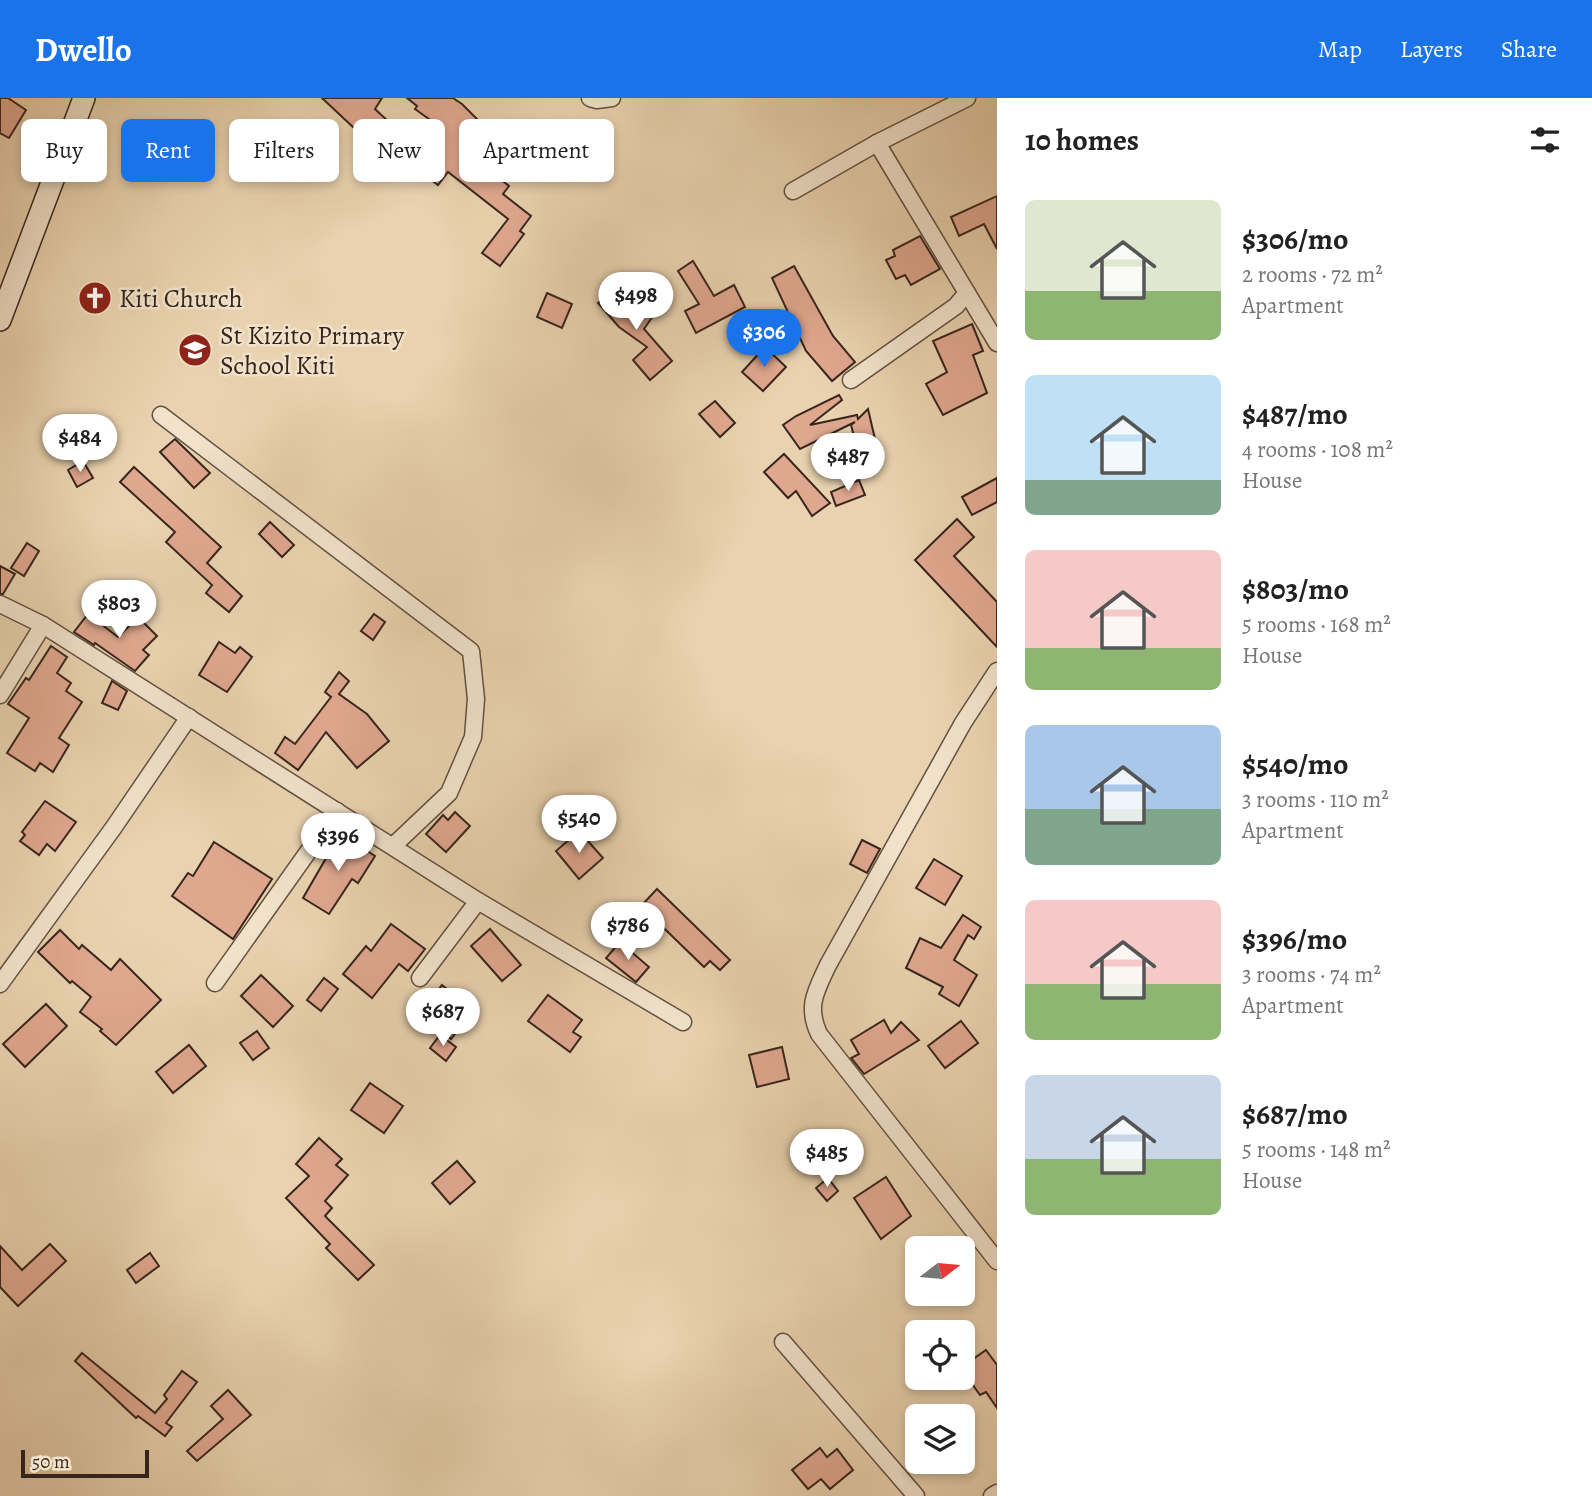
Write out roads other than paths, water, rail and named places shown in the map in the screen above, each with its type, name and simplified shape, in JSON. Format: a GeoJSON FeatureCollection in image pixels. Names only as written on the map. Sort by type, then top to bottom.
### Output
{"type":"FeatureCollection","features":[{"type":"Feature","properties":{"kind":"street"},"geometry":{"type":"LineString","coordinates":[[0,320],[84,98]]}},
{"type":"Feature","properties":{"kind":"street"},"geometry":{"type":"LineString","coordinates":[[590,98],[611,98]]}},
{"type":"Feature","properties":{"kind":"street"},"geometry":{"type":"LineString","coordinates":[[793,191],[877,143],[967,98]]}},
{"type":"Feature","properties":{"kind":"street"},"geometry":{"type":"LineString","coordinates":[[877,143],[997,343]]}},
{"type":"Feature","properties":{"kind":"street"},"geometry":{"type":"LineString","coordinates":[[851,380],[956,306],[967,293]]}},
{"type":"Feature","properties":{"kind":"street"},"geometry":{"type":"LineString","coordinates":[[161,415],[471,651],[477,699],[473,737],[449,793],[393,846]]}},
{"type":"Feature","properties":{"kind":"street"},"geometry":{"type":"LineString","coordinates":[[0,604],[43,625],[478,901],[683,1022]]}},
{"type":"Feature","properties":{"kind":"street"},"geometry":{"type":"LineString","coordinates":[[0,695],[43,625]]}},
{"type":"Feature","properties":{"kind":"street"},"geometry":{"type":"LineString","coordinates":[[997,671],[963,723],[828,965],[817,989],[811,1017],[819,1034],[997,1261]]}},
{"type":"Feature","properties":{"kind":"street"},"geometry":{"type":"LineString","coordinates":[[0,984],[114,827],[189,717]]}},
{"type":"Feature","properties":{"kind":"street"},"geometry":{"type":"LineString","coordinates":[[215,983],[337,811]]}},
{"type":"Feature","properties":{"kind":"street"},"geometry":{"type":"LineString","coordinates":[[420,978],[478,901]]}},
{"type":"Feature","properties":{"kind":"street"},"geometry":{"type":"LineString","coordinates":[[783,1342],[916,1496]]}},
{"type":"Feature","properties":{"kind":"street"},"geometry":{"type":"LineString","coordinates":[[992,1496],[997,1493]]}},
{"type":"Feature","properties":{"kind":"place","name":"Kiti Church"},"geometry":{"type":"Point","coordinates":[95,298]}},
{"type":"Feature","properties":{"kind":"place","name":"St Kizito Primary School Kiti"},"geometry":{"type":"Point","coordinates":[195,350]}}]}
